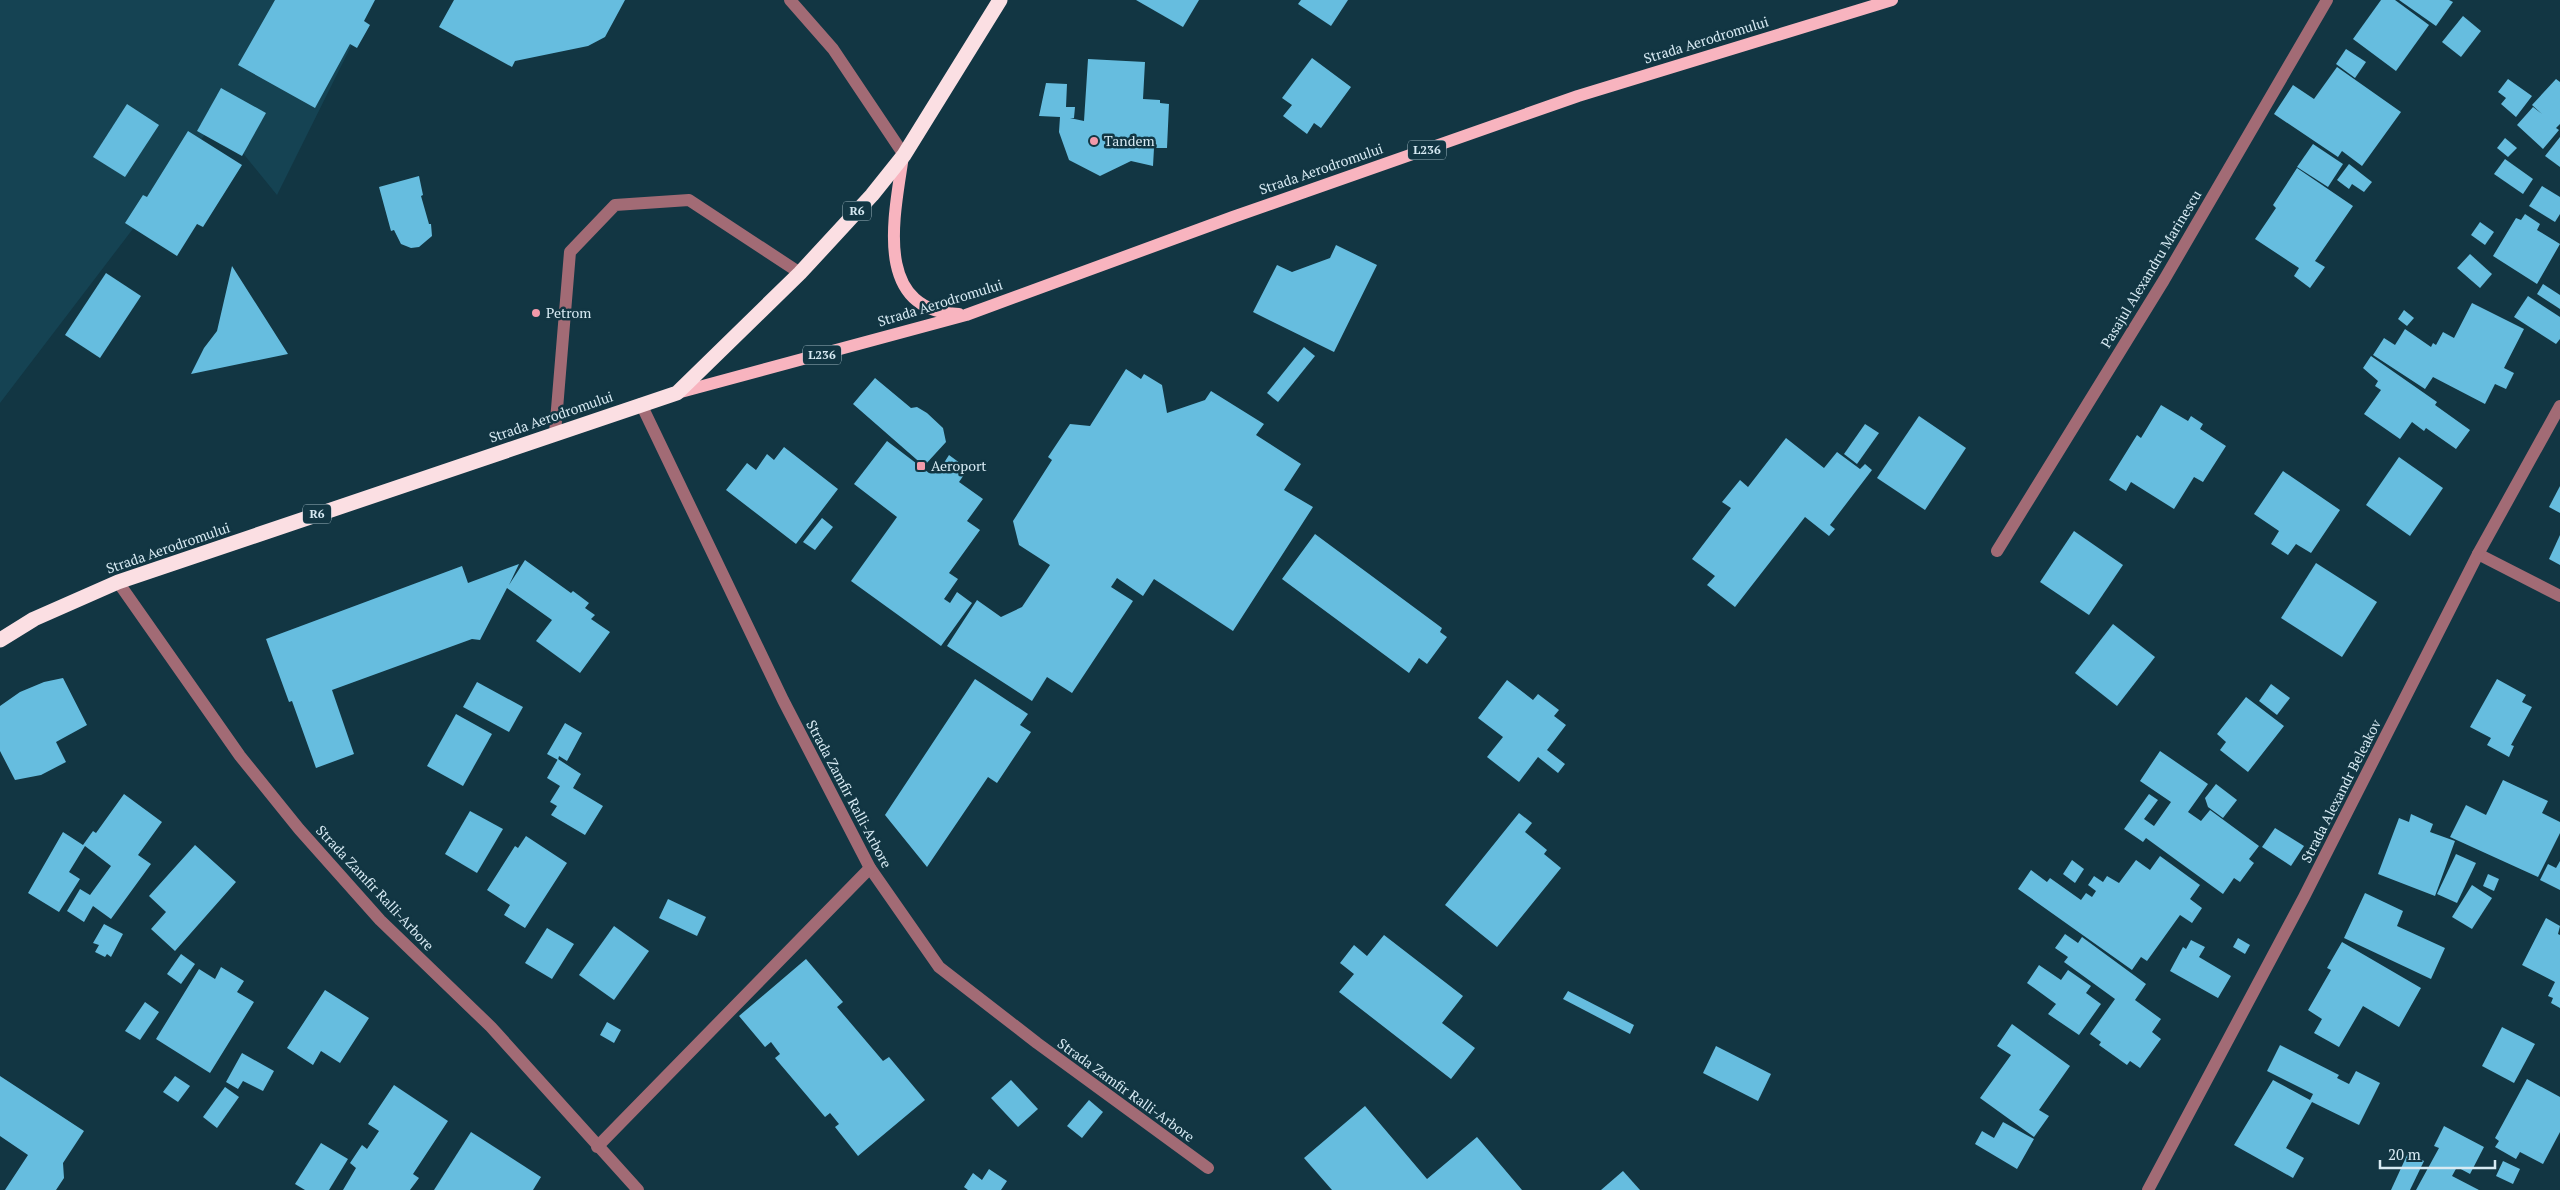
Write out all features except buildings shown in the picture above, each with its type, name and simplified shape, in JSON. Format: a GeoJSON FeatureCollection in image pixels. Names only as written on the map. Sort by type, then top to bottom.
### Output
{"type":"FeatureCollection","features":[{"type":"Feature","properties":{"kind":"highway","name":"R6"},"geometry":{"type":"LineString","coordinates":[[677,393],[800,274],[872,194],[904,155],[1000,0]]}},
{"type":"Feature","properties":{"kind":"highway","name":"Strada Aerodromului"},"geometry":{"type":"LineString","coordinates":[[0,640],[34,619],[118,582],[677,393]]}},
{"type":"Feature","properties":{"kind":"main road","name":"Strada Aerodromului"},"geometry":{"type":"LineString","coordinates":[[677,393],[966,315],[1243,214],[1578,96],[1892,0]]}},
{"type":"Feature","properties":{"kind":"main road"},"geometry":{"type":"LineString","coordinates":[[904,155],[894,242],[894,263],[900,279],[912,296],[930,309],[948,314],[966,315]]}},
{"type":"Feature","properties":{"kind":"street"},"geometry":{"type":"LineString","coordinates":[[790,0],[833,49],[904,155]]}},
{"type":"Feature","properties":{"kind":"street","name":"Pasajul Alexandru Marinescu"},"geometry":{"type":"LineString","coordinates":[[1997,551],[2164,280],[2327,0]]}},
{"type":"Feature","properties":{"kind":"street"},"geometry":{"type":"LineString","coordinates":[[555,433],[570,252],[615,205],[689,200],[800,274]]}},
{"type":"Feature","properties":{"kind":"street","name":"Strada Zamfir Ralli-Arbore"},"geometry":{"type":"LineString","coordinates":[[641,404],[783,700],[870,868],[939,967],[1037,1043],[1208,1168]]}},
{"type":"Feature","properties":{"kind":"street","name":"Strada Alexandr Beleakov"},"geometry":{"type":"LineString","coordinates":[[2148,1190],[2304,897],[2478,554],[2560,406]]}},
{"type":"Feature","properties":{"kind":"street"},"geometry":{"type":"LineString","coordinates":[[2478,554],[2560,596]]}},
{"type":"Feature","properties":{"kind":"street","name":"Strada Zamfir Ralli-Arbore"},"geometry":{"type":"LineString","coordinates":[[118,582],[240,756],[299,829],[380,920],[492,1028],[597,1147],[638,1190]]}},
{"type":"Feature","properties":{"kind":"street"},"geometry":{"type":"LineString","coordinates":[[597,1147],[870,868]]}},
{"type":"Feature","properties":{"kind":"shaded area"},"geometry":{"type":"Polygon","coordinates":[[[0,0],[374,0],[277,195],[216,120],[0,403],[0,0]]]}},
{"type":"Feature","properties":{"kind":"place","name":"Tandem"},"geometry":{"type":"Point","coordinates":[1094,141]}},
{"type":"Feature","properties":{"kind":"place","name":"Petrom"},"geometry":{"type":"Point","coordinates":[536,313]}},
{"type":"Feature","properties":{"kind":"place","name":"Aeroport"},"geometry":{"type":"Point","coordinates":[921,466]}}]}
